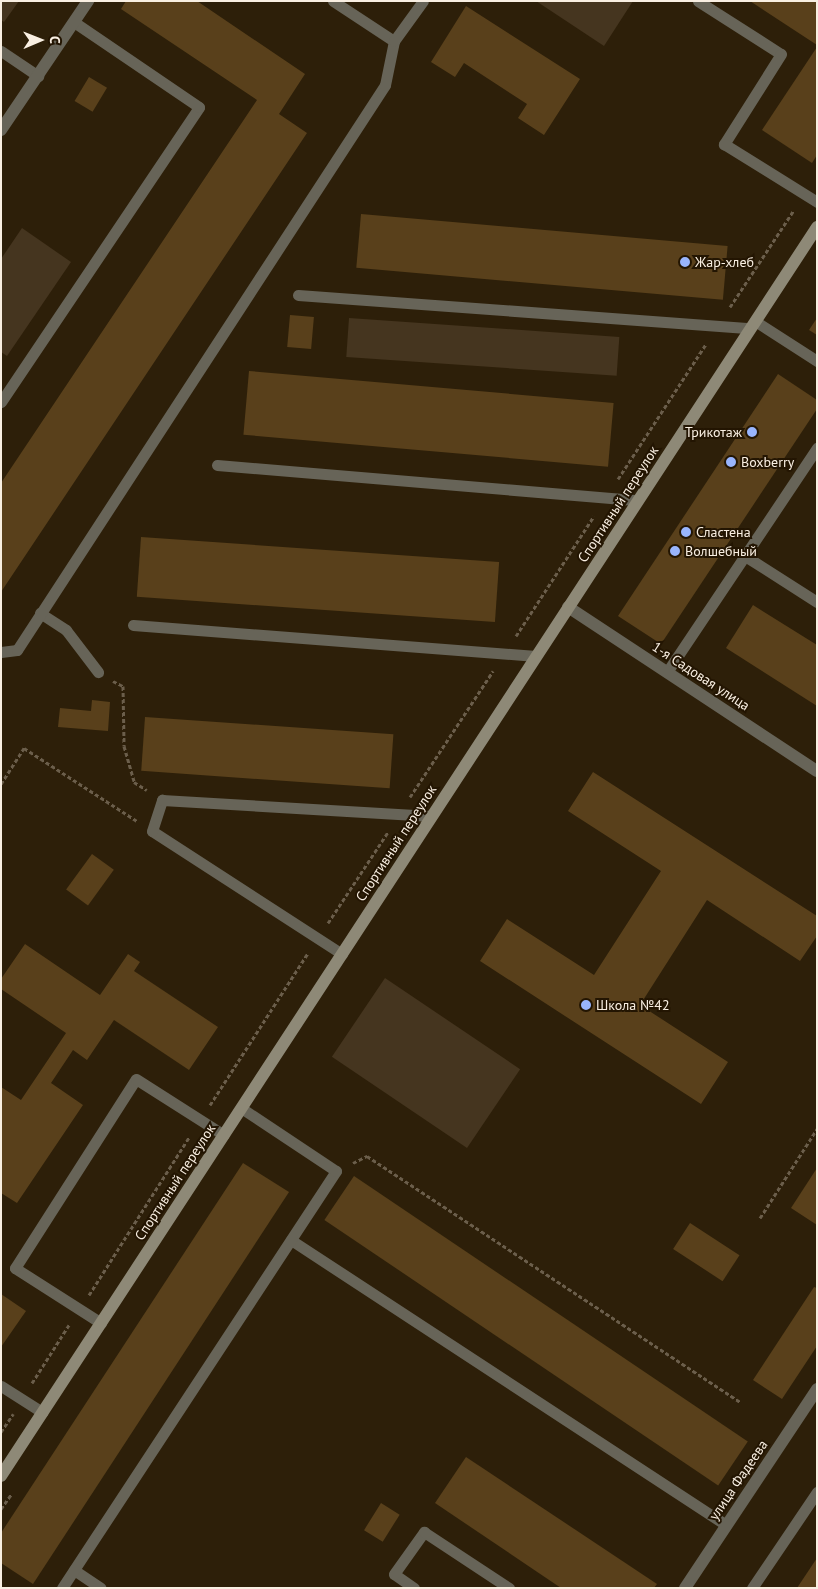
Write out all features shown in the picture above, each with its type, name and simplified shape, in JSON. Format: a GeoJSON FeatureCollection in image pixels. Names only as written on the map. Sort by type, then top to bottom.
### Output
{"type":"FeatureCollection","features":[{"type":"Feature","properties":{"kind":"street"},"geometry":{"type":"LineString","coordinates":[[1,130],[88,1]]}},
{"type":"Feature","properties":{"kind":"street","name":"Спортивный переулок"},"geometry":{"type":"LineString","coordinates":[[1,1476],[817,227]]}},
{"type":"Feature","properties":{"kind":"street","name":"1-я Садовая улица"},"geometry":{"type":"LineString","coordinates":[[568,607],[817,771]]}},
{"type":"Feature","properties":{"kind":"street","name":"улица Фадеева"},"geometry":{"type":"LineString","coordinates":[[685,1588],[817,1389]]}},
{"type":"Feature","properties":{"kind":"lane"},"geometry":{"type":"LineString","coordinates":[[333,1],[394,41]]}},
{"type":"Feature","properties":{"kind":"lane"},"geometry":{"type":"LineString","coordinates":[[1,652],[17,650],[384,85],[394,41],[423,1]]}},
{"type":"Feature","properties":{"kind":"lane"},"geometry":{"type":"LineString","coordinates":[[698,1],[781,54],[724,144],[817,202]]}},
{"type":"Feature","properties":{"kind":"lane"},"geometry":{"type":"LineString","coordinates":[[1,402],[199,107],[74,22]]}},
{"type":"Feature","properties":{"kind":"lane"},"geometry":{"type":"LineString","coordinates":[[1,51],[38,76]]}},
{"type":"Feature","properties":{"kind":"lane"},"geometry":{"type":"LineString","coordinates":[[298,295],[719,325],[753,324],[817,361]]}},
{"type":"Feature","properties":{"kind":"lane"},"geometry":{"type":"LineString","coordinates":[[667,672],[817,448]]}},
{"type":"Feature","properties":{"kind":"lane"},"geometry":{"type":"LineString","coordinates":[[217,465],[638,500]]}},
{"type":"Feature","properties":{"kind":"lane"},"geometry":{"type":"LineString","coordinates":[[745,556],[817,602]]}},
{"type":"Feature","properties":{"kind":"lane"},"geometry":{"type":"LineString","coordinates":[[40,613],[66,630],[98,672]]}},
{"type":"Feature","properties":{"kind":"lane"},"geometry":{"type":"LineString","coordinates":[[133,625],[536,656]]}},
{"type":"Feature","properties":{"kind":"lane"},"geometry":{"type":"LineString","coordinates":[[342,954],[152,831],[162,800],[432,816]]}},
{"type":"Feature","properties":{"kind":"lane"},"geometry":{"type":"LineString","coordinates":[[101,1323],[15,1268],[136,1079],[224,1135]]}},
{"type":"Feature","properties":{"kind":"lane"},"geometry":{"type":"LineString","coordinates":[[62,1588],[336,1171],[241,1108]]}},
{"type":"Feature","properties":{"kind":"lane"},"geometry":{"type":"LineString","coordinates":[[291,1240],[726,1525]]}},
{"type":"Feature","properties":{"kind":"lane"},"geometry":{"type":"LineString","coordinates":[[1,1386],[42,1412]]}},
{"type":"Feature","properties":{"kind":"lane"},"geometry":{"type":"LineString","coordinates":[[752,1588],[817,1492]]}},
{"type":"Feature","properties":{"kind":"lane"},"geometry":{"type":"LineString","coordinates":[[414,1588],[394,1574],[424,1532],[509,1588]]}},
{"type":"Feature","properties":{"kind":"lane"},"geometry":{"type":"LineString","coordinates":[[74,1570],[101,1588]]}},
{"type":"Feature","properties":{"kind":"path"},"geometry":{"type":"LineString","coordinates":[[1,1432],[200,1120],[804,194]]}},
{"type":"Feature","properties":{"kind":"path"},"geometry":{"type":"LineString","coordinates":[[98,672],[123,686],[124,746],[134,782],[162,800]]}},
{"type":"Feature","properties":{"kind":"path"},"geometry":{"type":"LineString","coordinates":[[1,784],[24,748],[152,831]]}},
{"type":"Feature","properties":{"kind":"path"},"geometry":{"type":"LineString","coordinates":[[760,1218],[817,1129]]}},
{"type":"Feature","properties":{"kind":"path"},"geometry":{"type":"LineString","coordinates":[[336,1171],[367,1156],[741,1403]]}},
{"type":"Feature","properties":{"kind":"shaded area"},"geometry":{"type":"Polygon","coordinates":[[[1,1],[19,1],[4,22],[1,20],[1,1]]]}},
{"type":"Feature","properties":{"kind":"shaded area"},"geometry":{"type":"Polygon","coordinates":[[[536,1],[633,1],[604,46],[536,1]]]}},
{"type":"Feature","properties":{"kind":"shaded area"},"geometry":{"type":"Polygon","coordinates":[[[22,228],[71,262],[7,356],[1,352],[1,259],[22,228]]]}},
{"type":"Feature","properties":{"kind":"shaded area"},"geometry":{"type":"Polygon","coordinates":[[[349,318],[619,337],[617,376],[346,357],[349,318]]]}},
{"type":"Feature","properties":{"kind":"shaded area"},"geometry":{"type":"Polygon","coordinates":[[[385,978],[520,1069],[467,1148],[332,1057],[385,978]]]}},
{"type":"Feature","properties":{"kind":"building"},"geometry":{"type":"Polygon","coordinates":[[[126,1],[197,1],[305,74],[279,114],[307,133],[1,592],[1,483],[257,100],[121,9],[126,1]]]}},
{"type":"Feature","properties":{"kind":"building"},"geometry":{"type":"Polygon","coordinates":[[[750,1],[817,1],[817,45],[750,1]]]}},
{"type":"Feature","properties":{"kind":"building"},"geometry":{"type":"Polygon","coordinates":[[[466,6],[580,79],[544,135],[518,118],[527,104],[464,63],[455,77],[431,62],[466,6]]]}},
{"type":"Feature","properties":{"kind":"building"},"geometry":{"type":"Polygon","coordinates":[[[817,47],[817,155],[812,163],[762,130],[817,47]]]}},
{"type":"Feature","properties":{"kind":"building"},"geometry":{"type":"Polygon","coordinates":[[[89,77],[107,88],[93,112],[75,101],[89,77]]]}},
{"type":"Feature","properties":{"kind":"building"},"geometry":{"type":"Polygon","coordinates":[[[361,214],[728,246],[723,300],[356,268],[361,214]]]}},
{"type":"Feature","properties":{"kind":"building"},"geometry":{"type":"Polygon","coordinates":[[[290,315],[314,317],[311,349],[287,347],[290,315]]]}},
{"type":"Feature","properties":{"kind":"building"},"geometry":{"type":"Polygon","coordinates":[[[817,318],[817,335],[809,330],[817,318]]]}},
{"type":"Feature","properties":{"kind":"building"},"geometry":{"type":"Polygon","coordinates":[[[249,371],[614,403],[608,467],[243,435],[249,371]]]}},
{"type":"Feature","properties":{"kind":"building"},"geometry":{"type":"Polygon","coordinates":[[[778,374],[817,400],[817,409],[661,644],[618,616],[778,374]]]}},
{"type":"Feature","properties":{"kind":"building"},"geometry":{"type":"Polygon","coordinates":[[[141,537],[499,562],[495,622],[137,597],[141,537]]]}},
{"type":"Feature","properties":{"kind":"building"},"geometry":{"type":"Polygon","coordinates":[[[753,605],[817,645],[817,706],[726,648],[753,605]]]}},
{"type":"Feature","properties":{"kind":"building"},"geometry":{"type":"Polygon","coordinates":[[[92,700],[110,702],[108,731],[58,727],[60,708],[91,711],[92,700]]]}},
{"type":"Feature","properties":{"kind":"building"},"geometry":{"type":"Polygon","coordinates":[[[145,717],[393,734],[390,788],[141,771],[145,717]]]}},
{"type":"Feature","properties":{"kind":"building"},"geometry":{"type":"Polygon","coordinates":[[[593,772],[817,916],[817,936],[800,961],[707,900],[640,1005],[728,1062],[701,1104],[480,961],[507,919],[594,975],[661,871],[568,811],[593,772]]]}},
{"type":"Feature","properties":{"kind":"building"},"geometry":{"type":"Polygon","coordinates":[[[92,854],[114,870],[88,905],[66,890],[92,854]]]}},
{"type":"Feature","properties":{"kind":"building"},"geometry":{"type":"Polygon","coordinates":[[[25,944],[100,995],[128,954],[140,962],[134,971],[218,1027],[189,1070],[114,1020],[87,1060],[73,1050],[51,1083],[83,1105],[17,1203],[1,1193],[1,1087],[21,1100],[66,1033],[1,989],[1,979],[25,944]]]}},
{"type":"Feature","properties":{"kind":"building"},"geometry":{"type":"Polygon","coordinates":[[[243,1163],[289,1192],[33,1584],[1,1563],[1,1533],[243,1163]]]}},
{"type":"Feature","properties":{"kind":"building"},"geometry":{"type":"Polygon","coordinates":[[[817,1168],[817,1225],[791,1208],[817,1168]]]}},
{"type":"Feature","properties":{"kind":"building"},"geometry":{"type":"Polygon","coordinates":[[[354,1176],[748,1442],[718,1486],[324,1220],[354,1176]]]}},
{"type":"Feature","properties":{"kind":"building"},"geometry":{"type":"Polygon","coordinates":[[[690,1223],[739,1255],[723,1281],[673,1249],[690,1223]]]}},
{"type":"Feature","properties":{"kind":"building"},"geometry":{"type":"Polygon","coordinates":[[[814,1287],[817,1288],[817,1346],[782,1399],[753,1380],[814,1287]]]}},
{"type":"Feature","properties":{"kind":"building"},"geometry":{"type":"Polygon","coordinates":[[[1,1294],[26,1311],[1,1347],[1,1294]]]}},
{"type":"Feature","properties":{"kind":"building"},"geometry":{"type":"Polygon","coordinates":[[[466,1457],[657,1584],[654,1588],[561,1588],[435,1503],[466,1457]]]}},
{"type":"Feature","properties":{"kind":"building"},"geometry":{"type":"Polygon","coordinates":[[[381,1503],[400,1515],[383,1542],[364,1530],[381,1503]]]}},
{"type":"Feature","properties":{"kind":"building"},"geometry":{"type":"Polygon","coordinates":[[[817,1558],[817,1588],[797,1588],[817,1558]]]}},
{"type":"Feature","properties":{"kind":"place","name":"Жар-хлеб"},"geometry":{"type":"Point","coordinates":[685,262]}},
{"type":"Feature","properties":{"kind":"place","name":"Трикотаж"},"geometry":{"type":"Point","coordinates":[752,432]}},
{"type":"Feature","properties":{"kind":"place","name":"Boxberry"},"geometry":{"type":"Point","coordinates":[731,462]}},
{"type":"Feature","properties":{"kind":"place","name":"Сластена"},"geometry":{"type":"Point","coordinates":[686,532]}},
{"type":"Feature","properties":{"kind":"place","name":"Волшебный"},"geometry":{"type":"Point","coordinates":[675,551]}},
{"type":"Feature","properties":{"kind":"place","name":"Школа №42"},"geometry":{"type":"Point","coordinates":[586,1005]}}]}
